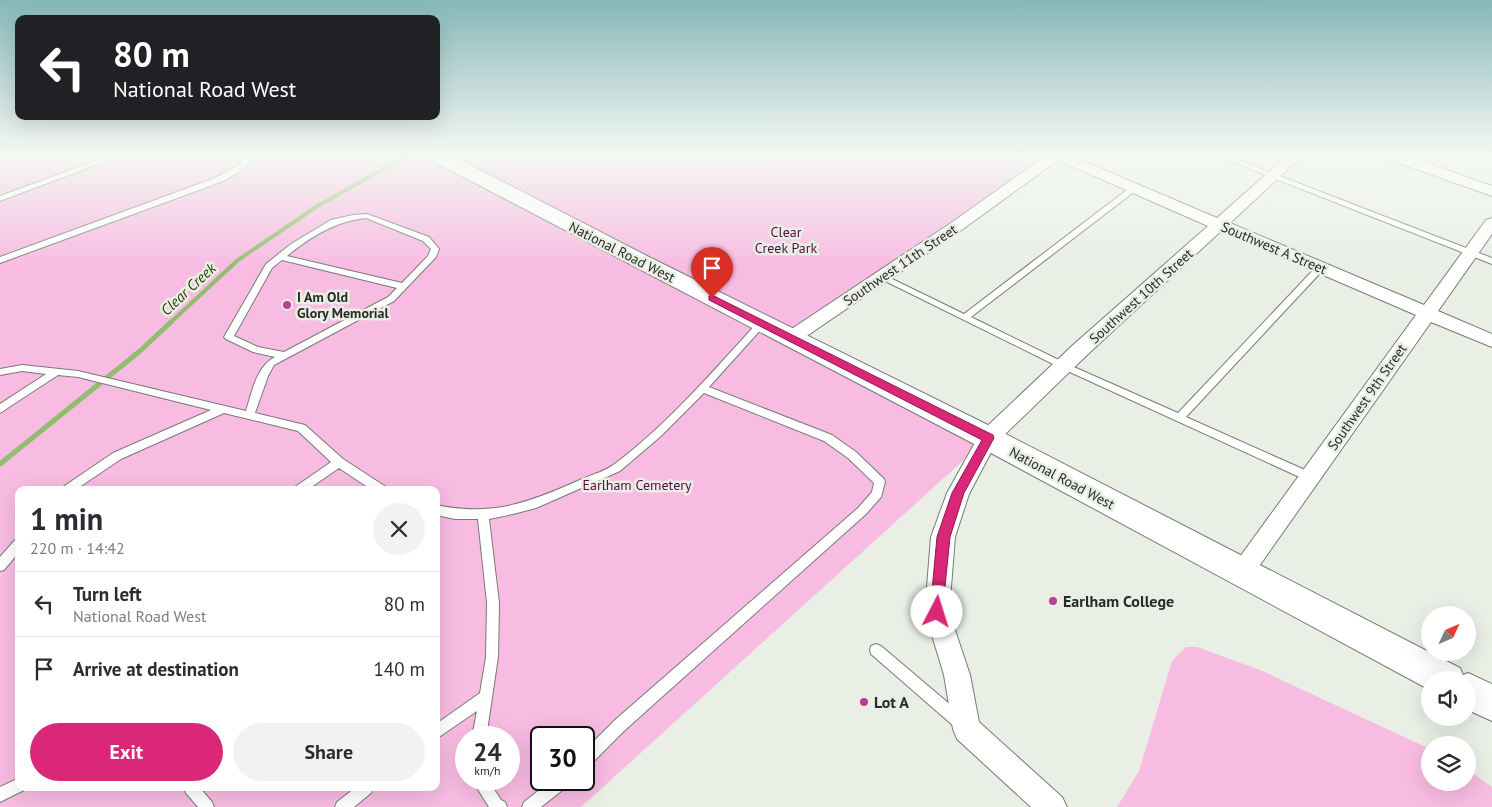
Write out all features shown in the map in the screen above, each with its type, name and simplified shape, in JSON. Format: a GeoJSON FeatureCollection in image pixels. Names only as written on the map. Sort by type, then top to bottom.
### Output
{"type":"FeatureCollection","features":[{"type":"Feature","properties":{"kind":"main road","name":"National Road West"},"geometry":{"type":"LineString","coordinates":[[509,193],[988,438],[1430,671]]}},
{"type":"Feature","properties":{"kind":"main road"},"geometry":{"type":"LineString","coordinates":[[1476,695],[1492,704]]}},
{"type":"Feature","properties":{"kind":"street","name":"Southwest 11th Street"},"geometry":{"type":"LineString","coordinates":[[791,338],[1002,193]]}},
{"type":"Feature","properties":{"kind":"street","name":"Southwest A Street"},"geometry":{"type":"LineString","coordinates":[[1146,193],[1492,341]]}},
{"type":"Feature","properties":{"kind":"street","name":"Southwest 10th Street"},"geometry":{"type":"LineString","coordinates":[[967,729],[957,675],[937,612],[943,537],[958,493],[988,438],[1064,366],[1255,193]]}},
{"type":"Feature","properties":{"kind":"street","name":"Southwest 9th Street"},"geometry":{"type":"LineString","coordinates":[[1242,572],[1492,223]]}},
{"type":"Feature","properties":{"kind":"street"},"geometry":{"type":"LineString","coordinates":[[967,729],[1052,807]]}},
{"type":"Feature","properties":{"kind":"lane"},"geometry":{"type":"LineString","coordinates":[[0,199],[17,193]]}},
{"type":"Feature","properties":{"kind":"lane"},"geometry":{"type":"LineString","coordinates":[[0,260],[184,193]]}},
{"type":"Feature","properties":{"kind":"lane"},"geometry":{"type":"LineString","coordinates":[[964,318],[1129,193]]}},
{"type":"Feature","properties":{"kind":"lane"},"geometry":{"type":"LineString","coordinates":[[1316,193],[1492,261]]}},
{"type":"Feature","properties":{"kind":"lane"},"geometry":{"type":"LineString","coordinates":[[249,416],[263,375],[271,363],[284,354],[391,300],[402,286],[432,257],[435,249],[426,239],[367,216],[353,217],[334,222],[281,257],[264,274],[255,294],[229,336],[256,350],[284,354]]}},
{"type":"Feature","properties":{"kind":"lane"},"geometry":{"type":"LineString","coordinates":[[281,257],[402,286]]}},
{"type":"Feature","properties":{"kind":"lane"},"geometry":{"type":"LineString","coordinates":[[1179,418],[1320,268]]}},
{"type":"Feature","properties":{"kind":"lane"},"geometry":{"type":"LineString","coordinates":[[880,277],[1064,366],[1310,478]]}},
{"type":"Feature","properties":{"kind":"lane"},"geometry":{"type":"LineString","coordinates":[[440,511],[452,515],[498,514],[542,502],[618,467],[702,388],[762,323]]}},
{"type":"Feature","properties":{"kind":"lane"},"geometry":{"type":"LineString","coordinates":[[0,372],[22,368],[95,378],[301,428],[358,478],[374,486]]}},
{"type":"Feature","properties":{"kind":"lane"},"geometry":{"type":"LineString","coordinates":[[0,409],[56,372]]}},
{"type":"Feature","properties":{"kind":"lane"},"geometry":{"type":"LineString","coordinates":[[595,750],[620,725],[862,511],[877,494],[880,482],[852,455],[828,438],[702,388]]}},
{"type":"Feature","properties":{"kind":"lane"},"geometry":{"type":"LineString","coordinates":[[73,486],[116,456],[222,409]]}},
{"type":"Feature","properties":{"kind":"lane"},"geometry":{"type":"LineString","coordinates":[[305,486],[339,462]]}},
{"type":"Feature","properties":{"kind":"lane"},"geometry":{"type":"LineString","coordinates":[[481,726],[492,657],[493,603],[483,514]]}},
{"type":"Feature","properties":{"kind":"lane"},"geometry":{"type":"LineString","coordinates":[[0,566],[15,548]]}},
{"type":"Feature","properties":{"kind":"lane"},"geometry":{"type":"LineString","coordinates":[[876,650],[967,729]]}},
{"type":"Feature","properties":{"kind":"lane"},"geometry":{"type":"LineString","coordinates":[[440,729],[486,697]]}},
{"type":"Feature","properties":{"kind":"lane"},"geometry":{"type":"LineString","coordinates":[[0,795],[15,787]]}},
{"type":"Feature","properties":{"kind":"lane"},"geometry":{"type":"LineString","coordinates":[[194,791],[207,807]]}},
{"type":"Feature","properties":{"kind":"lane"},"geometry":{"type":"LineString","coordinates":[[342,807],[362,791]]}},
{"type":"Feature","properties":{"kind":"lane"},"geometry":{"type":"LineString","coordinates":[[486,791],[496,805],[500,807]]}},
{"type":"Feature","properties":{"kind":"lane"},"geometry":{"type":"LineString","coordinates":[[529,807],[550,791]]}},
{"type":"Feature","properties":{"kind":"green space","name":"Earlham Cemetery"},"geometry":{"type":"Polygon","coordinates":[[[0,193],[1003,193],[791,338],[988,438],[581,807],[0,807],[0,193]]]}},
{"type":"Feature","properties":{"kind":"green space"},"geometry":{"type":"Polygon","coordinates":[[[1186,647],[1197,647],[1260,670],[1421,745],[1421,791],[1476,791],[1476,776],[1492,787],[1492,807],[1117,807],[1139,771],[1172,661],[1186,647]]]}},
{"type":"Feature","properties":{"kind":"waterway","name":"Clear Creek"},"geometry":{"type":"LineString","coordinates":[[170,323],[238,260],[316,207],[341,193]]}},
{"type":"Feature","properties":{"kind":"waterway","name":"Clear Creek"},"geometry":{"type":"LineString","coordinates":[[0,464],[140,351],[171,322]]}},
{"type":"Feature","properties":{"kind":"place","name":"I Am Old Glory Memorial"},"geometry":{"type":"Point","coordinates":[287,305]}},
{"type":"Feature","properties":{"kind":"place","name":"Earlham College"},"geometry":{"type":"Point","coordinates":[1053,601]}},
{"type":"Feature","properties":{"kind":"place","name":"Lot A"},"geometry":{"type":"Point","coordinates":[864,702]}},
{"type":"Feature","properties":{"kind":"route"},"geometry":{"type":"LineString","coordinates":[[712,298],[988,438],[958,493],[943,537],[937,612]]}},
{"type":"Feature","properties":{"kind":"park label","name":"Clear Creek Park"},"geometry":{"type":"Point","coordinates":[786,240]}}]}
